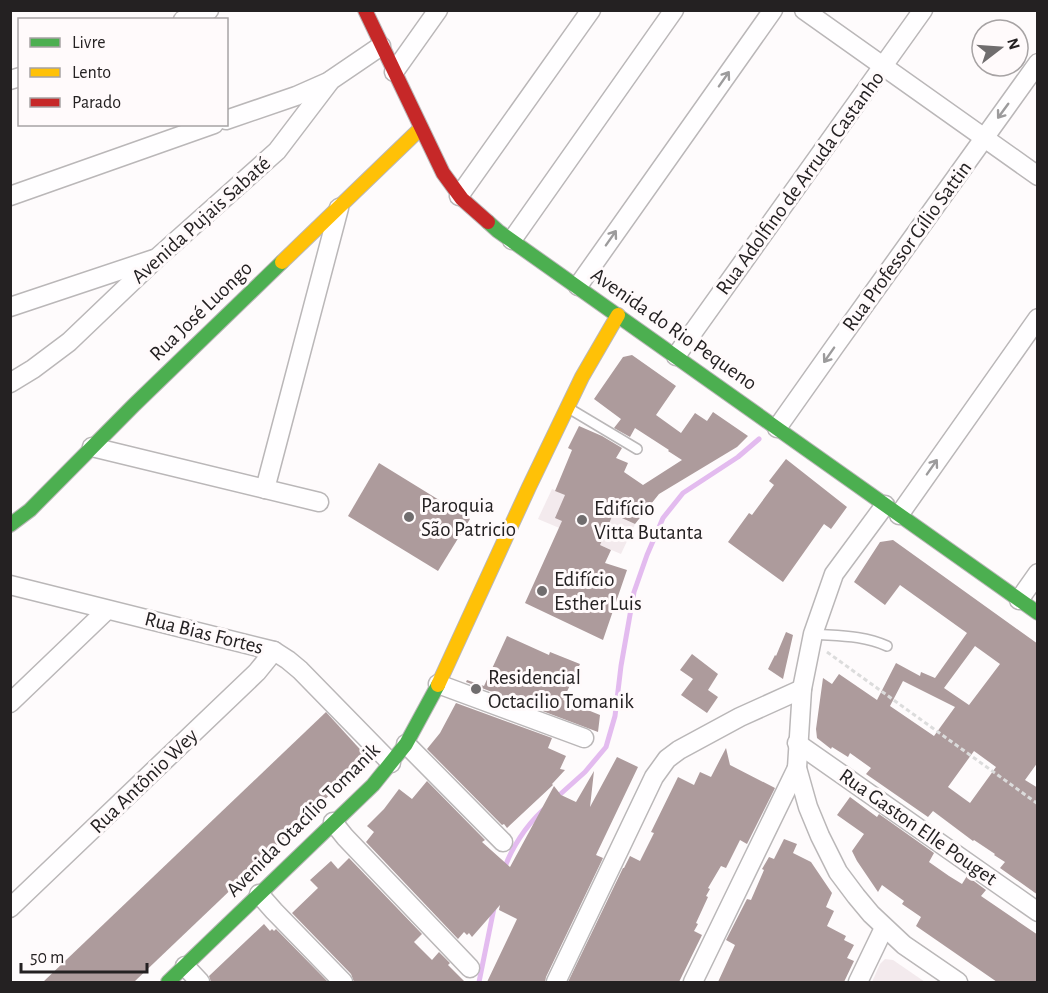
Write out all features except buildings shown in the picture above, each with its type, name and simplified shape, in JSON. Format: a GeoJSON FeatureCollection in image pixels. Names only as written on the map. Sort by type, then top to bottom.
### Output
{"type":"FeatureCollection","features":[{"type":"Feature","properties":{"kind":"street"},"geometry":{"type":"LineString","coordinates":[[188,18],[209,10]]}},
{"type":"Feature","properties":{"kind":"street","name":"Avenida do Rio Pequeno"},"geometry":{"type":"LineString","coordinates":[[365,10],[442,172],[459,196],[485,220],[1038,613]]}},
{"type":"Feature","properties":{"kind":"street"},"geometry":{"type":"LineString","coordinates":[[394,72],[438,10]]}},
{"type":"Feature","properties":{"kind":"street"},"geometry":{"type":"LineString","coordinates":[[459,196],[591,10]]}},
{"type":"Feature","properties":{"kind":"street"},"geometry":{"type":"LineString","coordinates":[[512,240],[674,10]]}},
{"type":"Feature","properties":{"kind":"street"},"geometry":{"type":"LineString","coordinates":[[578,286],[773,10]]}},
{"type":"Feature","properties":{"kind":"street"},"geometry":{"type":"LineString","coordinates":[[804,10],[1038,176]]}},
{"type":"Feature","properties":{"kind":"street","name":"Rua Adolfino de Arruda Castanho"},"geometry":{"type":"LineString","coordinates":[[676,356],[923,10]]}},
{"type":"Feature","properties":{"kind":"street","name":"Avenida Pujais Sabaté"},"geometry":{"type":"LineString","coordinates":[[10,383],[69,342],[277,151],[331,80],[381,46]]}},
{"type":"Feature","properties":{"kind":"street","name":"Rua Professor Gílio Sattin"},"geometry":{"type":"LineString","coordinates":[[777,429],[1038,63]]}},
{"type":"Feature","properties":{"kind":"street"},"geometry":{"type":"LineString","coordinates":[[228,119],[296,96],[331,80]]}},
{"type":"Feature","properties":{"kind":"street"},"geometry":{"type":"LineString","coordinates":[[10,196],[208,126]]}},
{"type":"Feature","properties":{"kind":"street","name":"Rua José Luongo"},"geometry":{"type":"LineString","coordinates":[[10,525],[30,510],[421,128]]}},
{"type":"Feature","properties":{"kind":"street"},"geometry":{"type":"LineString","coordinates":[[265,489],[339,208]]}},
{"type":"Feature","properties":{"kind":"street"},"geometry":{"type":"LineString","coordinates":[[10,308],[158,258]]}},
{"type":"Feature","properties":{"kind":"street","name":"Avenida Otacílio Tomanik"},"geometry":{"type":"LineString","coordinates":[[168,982],[373,785],[406,744],[438,684],[582,377],[618,315]]}},
{"type":"Feature","properties":{"kind":"street"},"geometry":{"type":"LineString","coordinates":[[958,982],[904,945],[884,928],[838,872],[808,807],[797,768],[802,689],[812,637],[834,574],[892,510],[1038,318]]}},
{"type":"Feature","properties":{"kind":"street"},"geometry":{"type":"LineString","coordinates":[[92,447],[319,502]]}},
{"type":"Feature","properties":{"kind":"street"},"geometry":{"type":"LineString","coordinates":[[1019,600],[1038,573]]}},
{"type":"Feature","properties":{"kind":"street","name":"Rua Bias Fortes"},"geometry":{"type":"LineString","coordinates":[[10,585],[274,651],[300,670],[391,763]]}},
{"type":"Feature","properties":{"kind":"street"},"geometry":{"type":"LineString","coordinates":[[10,703],[107,610]]}},
{"type":"Feature","properties":{"kind":"street","name":"Rua Antônio Wey"},"geometry":{"type":"LineString","coordinates":[[10,908],[257,672],[274,651]]}},
{"type":"Feature","properties":{"kind":"street"},"geometry":{"type":"LineString","coordinates":[[438,684],[584,738]]}},
{"type":"Feature","properties":{"kind":"street"},"geometry":{"type":"LineString","coordinates":[[556,982],[654,777],[667,759],[740,717],[802,689]]}},
{"type":"Feature","properties":{"kind":"street","name":"Rua Gaston Elle Pouget"},"geometry":{"type":"LineString","coordinates":[[798,743],[1038,912]]}},
{"type":"Feature","properties":{"kind":"street"},"geometry":{"type":"LineString","coordinates":[[406,744],[502,842]]}},
{"type":"Feature","properties":{"kind":"street"},"geometry":{"type":"LineString","coordinates":[[693,982],[797,768]]}},
{"type":"Feature","properties":{"kind":"street"},"geometry":{"type":"LineString","coordinates":[[333,822],[353,846],[470,968]]}},
{"type":"Feature","properties":{"kind":"street"},"geometry":{"type":"LineString","coordinates":[[260,894],[343,982]]}},
{"type":"Feature","properties":{"kind":"street"},"geometry":{"type":"LineString","coordinates":[[858,982],[884,928]]}},
{"type":"Feature","properties":{"kind":"street"},"geometry":{"type":"LineString","coordinates":[[185,966],[200,982]]}},
{"type":"Feature","properties":{"kind":"lane"},"geometry":{"type":"LineString","coordinates":[[568,408],[637,448]]}},
{"type":"Feature","properties":{"kind":"lane"},"geometry":{"type":"LineString","coordinates":[[812,637],[861,637],[887,646]]}},
{"type":"Feature","properties":{"kind":"path"},"geometry":{"type":"LineString","coordinates":[[812,637],[1038,804]]}},
{"type":"Feature","properties":{"kind":"shaded area"},"geometry":{"type":"Polygon","coordinates":[[[552,489],[635,524],[621,554],[538,519],[552,489]]]}},
{"type":"Feature","properties":{"kind":"shaded area"},"geometry":{"type":"Polygon","coordinates":[[[885,959],[893,960],[925,982],[872,982],[880,964],[885,959]]]}},
{"type":"Feature","properties":{"kind":"waterway"},"geometry":{"type":"LineString","coordinates":[[556,798],[585,772],[606,747],[615,716],[634,592],[663,518],[683,493],[738,457],[759,439]]}},
{"type":"Feature","properties":{"kind":"waterway"},"geometry":{"type":"LineString","coordinates":[[504,870],[520,838],[543,810]]}},
{"type":"Feature","properties":{"kind":"waterway"},"geometry":{"type":"LineString","coordinates":[[479,982],[494,908]]}},
{"type":"Feature","properties":{"kind":"traffic: fast"},"geometry":{"type":"LineString","coordinates":[[488,222],[1038,613]]}},
{"type":"Feature","properties":{"kind":"traffic: fast"},"geometry":{"type":"LineString","coordinates":[[10,525],[30,510],[134,405],[282,262]]}},
{"type":"Feature","properties":{"kind":"traffic: fast"},"geometry":{"type":"LineString","coordinates":[[168,982],[373,785],[406,744],[438,685]]}},
{"type":"Feature","properties":{"kind":"traffic: slow"},"geometry":{"type":"LineString","coordinates":[[282,262],[421,128]]}},
{"type":"Feature","properties":{"kind":"traffic: slow"},"geometry":{"type":"LineString","coordinates":[[438,685],[582,377],[618,315]]}},
{"type":"Feature","properties":{"kind":"traffic: jam"},"geometry":{"type":"LineString","coordinates":[[365,10],[443,173],[462,199],[488,222]]}},
{"type":"Feature","properties":{"kind":"place","name":"Paroquia São Patricio"},"geometry":{"type":"Point","coordinates":[409,517]}},
{"type":"Feature","properties":{"kind":"place","name":"Edifício Vitta Butanta"},"geometry":{"type":"Point","coordinates":[582,520]}},
{"type":"Feature","properties":{"kind":"place","name":"Edifício Esther Luis"},"geometry":{"type":"Point","coordinates":[542,591]}},
{"type":"Feature","properties":{"kind":"place","name":"Residencial Octacilio Tomanik"},"geometry":{"type":"Point","coordinates":[476,689]}}]}
